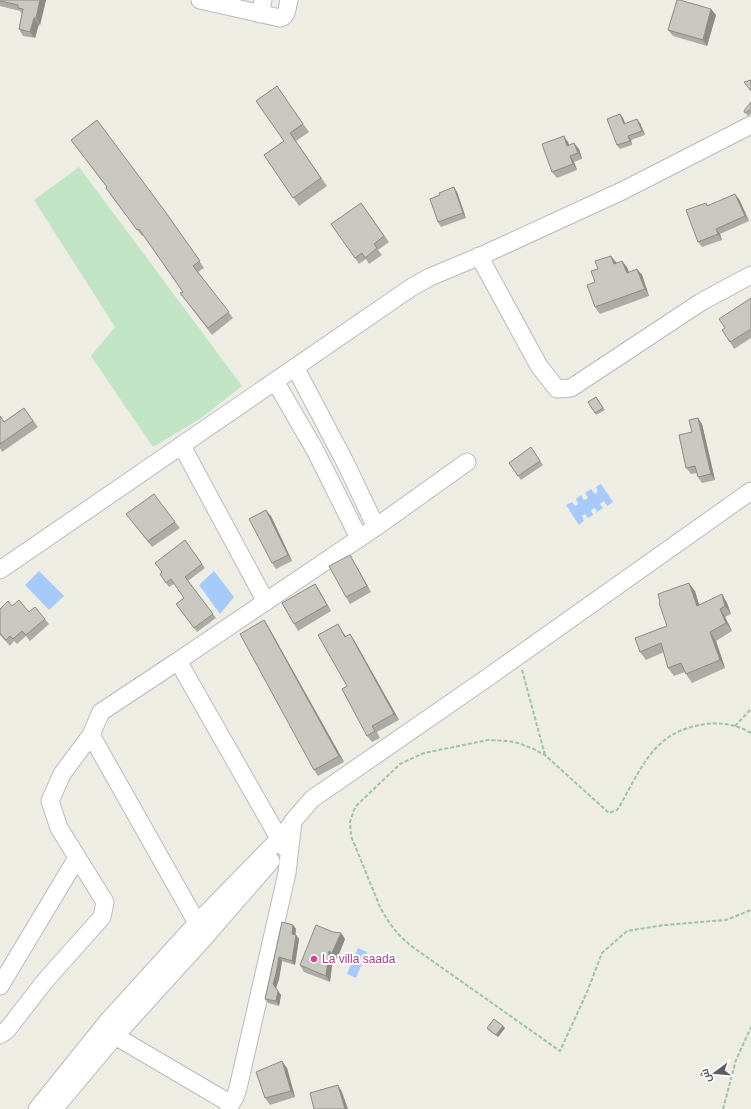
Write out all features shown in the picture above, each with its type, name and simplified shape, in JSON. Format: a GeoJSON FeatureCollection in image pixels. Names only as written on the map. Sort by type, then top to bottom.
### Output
{"type":"FeatureCollection","features":[{"type":"Feature","properties":{"kind":"street"},"geometry":{"type":"LineString","coordinates":[[200,0],[261,7],[280,18],[286,14],[289,0]]}},
{"type":"Feature","properties":{"kind":"street"},"geometry":{"type":"LineString","coordinates":[[0,570],[412,286],[622,191],[751,125]]}},
{"type":"Feature","properties":{"kind":"street"},"geometry":{"type":"LineString","coordinates":[[479,256],[539,366],[557,388],[571,388],[701,302],[751,275]]}},
{"type":"Feature","properties":{"kind":"street"},"geometry":{"type":"LineString","coordinates":[[295,367],[346,464],[376,526]]}},
{"type":"Feature","properties":{"kind":"street"},"geometry":{"type":"LineString","coordinates":[[275,381],[329,478],[358,538]]}},
{"type":"Feature","properties":{"kind":"street"},"geometry":{"type":"LineString","coordinates":[[182,446],[266,602]]}},
{"type":"Feature","properties":{"kind":"street"},"geometry":{"type":"LineString","coordinates":[[0,1035],[7,1030],[45,981],[102,917],[105,902],[59,828],[50,801],[62,774],[92,735],[101,712],[266,602],[467,462]]}},
{"type":"Feature","properties":{"kind":"street"},"geometry":{"type":"LineString","coordinates":[[329,478],[346,464]]}},
{"type":"Feature","properties":{"kind":"street"},"geometry":{"type":"LineString","coordinates":[[37,1109],[201,930],[285,842],[293,821],[312,799],[518,656],[751,491]]}},
{"type":"Feature","properties":{"kind":"street"},"geometry":{"type":"LineString","coordinates":[[109,1032],[229,1106],[235,1097],[238,1088],[287,874],[285,842],[178,661]]}},
{"type":"Feature","properties":{"kind":"street"},"geometry":{"type":"LineString","coordinates":[[92,735],[201,930]]}},
{"type":"Feature","properties":{"kind":"street"},"geometry":{"type":"LineString","coordinates":[[0,986],[77,858]]}},
{"type":"Feature","properties":{"kind":"street"},"geometry":{"type":"LineString","coordinates":[[54,1109],[109,1032]]}},
{"type":"Feature","properties":{"kind":"path"},"geometry":{"type":"LineString","coordinates":[[518,656],[546,756]]}},
{"type":"Feature","properties":{"kind":"path"},"geometry":{"type":"LineString","coordinates":[[735,726],[751,709]]}},
{"type":"Feature","properties":{"kind":"path"},"geometry":{"type":"LineString","coordinates":[[751,733],[735,726],[717,722],[692,726],[678,731],[658,745],[648,758],[619,807],[611,812],[607,812],[546,756],[518,743],[488,740],[424,753],[412,757],[400,764],[357,805],[352,816],[350,829],[351,836],[380,907],[386,918],[400,936],[414,948],[560,1051],[587,992],[602,953],[627,931],[670,925],[726,920],[751,910]]}},
{"type":"Feature","properties":{"kind":"path"},"geometry":{"type":"LineString","coordinates":[[723,1109],[736,1060],[751,1027]]}},
{"type":"Feature","properties":{"kind":"green space"},"geometry":{"type":"Polygon","coordinates":[[[79,167],[242,386],[201,418],[153,447],[91,356],[115,327],[34,200],[79,167]]]}},
{"type":"Feature","properties":{"kind":"water"},"geometry":{"type":"Polygon","coordinates":[[[601,484],[613,502],[607,506],[604,501],[600,504],[603,508],[597,512],[595,508],[591,510],[593,515],[588,518],[585,514],[582,516],[584,521],[579,525],[566,505],[572,502],[575,506],[578,504],[576,499],[581,495],[584,500],[588,498],[585,493],[591,489],[595,494],[598,492],[596,487],[601,484]]]}},
{"type":"Feature","properties":{"kind":"water"},"geometry":{"type":"Polygon","coordinates":[[[39,571],[64,596],[49,610],[25,585],[39,571]]]}},
{"type":"Feature","properties":{"kind":"water"},"geometry":{"type":"Polygon","coordinates":[[[214,571],[234,597],[220,614],[199,585],[214,571]]]}},
{"type":"Feature","properties":{"kind":"water"},"geometry":{"type":"Polygon","coordinates":[[[358,948],[367,952],[356,978],[347,974],[358,948]]]}},
{"type":"Feature","properties":{"kind":"building"},"geometry":{"type":"Polygon","coordinates":[[[0,0],[40,0],[36,18],[34,18],[30,32],[19,29],[23,9],[18,8],[18,5],[0,0]]]}},
{"type":"Feature","properties":{"kind":"building"},"geometry":{"type":"Polygon","coordinates":[[[677,0],[711,9],[703,40],[668,30],[677,0]]]}},
{"type":"Feature","properties":{"kind":"building"},"geometry":{"type":"Polygon","coordinates":[[[751,80],[751,91],[744,82],[751,80]]]}},
{"type":"Feature","properties":{"kind":"building"},"geometry":{"type":"Polygon","coordinates":[[[277,86],[303,124],[290,133],[321,178],[293,198],[264,155],[284,141],[256,101],[277,86]]]}},
{"type":"Feature","properties":{"kind":"building"},"geometry":{"type":"Polygon","coordinates":[[[751,102],[751,109],[745,113],[744,111],[751,102]]]}},
{"type":"Feature","properties":{"kind":"building"},"geometry":{"type":"Polygon","coordinates":[[[620,114],[624,124],[637,119],[642,131],[628,136],[630,141],[617,145],[607,119],[620,114]]]}},
{"type":"Feature","properties":{"kind":"building"},"geometry":{"type":"Polygon","coordinates":[[[97,120],[200,261],[193,266],[229,312],[208,328],[180,293],[183,292],[139,229],[137,230],[106,188],[107,187],[71,140],[97,120]]]}},
{"type":"Feature","properties":{"kind":"building"},"geometry":{"type":"Polygon","coordinates":[[[564,136],[567,146],[574,143],[578,153],[570,156],[573,164],[552,172],[542,144],[564,136]]]}},
{"type":"Feature","properties":{"kind":"building"},"geometry":{"type":"Polygon","coordinates":[[[454,187],[463,213],[438,222],[430,199],[440,195],[439,193],[454,187]]]}},
{"type":"Feature","properties":{"kind":"building"},"geometry":{"type":"Polygon","coordinates":[[[735,194],[745,216],[716,229],[718,234],[698,242],[686,210],[706,203],[707,206],[735,194]]]}},
{"type":"Feature","properties":{"kind":"building"},"geometry":{"type":"Polygon","coordinates":[[[361,203],[384,236],[374,244],[377,248],[365,258],[362,253],[355,258],[331,224],[361,203]]]}},
{"type":"Feature","properties":{"kind":"building"},"geometry":{"type":"Polygon","coordinates":[[[611,256],[614,264],[622,261],[627,273],[637,269],[645,289],[595,307],[587,285],[595,282],[591,271],[598,269],[595,261],[611,256]]]}},
{"type":"Feature","properties":{"kind":"building"},"geometry":{"type":"Polygon","coordinates":[[[751,298],[751,329],[730,342],[722,330],[725,328],[719,319],[751,298]]]}},
{"type":"Feature","properties":{"kind":"building"},"geometry":{"type":"Polygon","coordinates":[[[596,397],[603,408],[595,413],[588,402],[596,397]]]}},
{"type":"Feature","properties":{"kind":"building"},"geometry":{"type":"Polygon","coordinates":[[[24,408],[33,421],[0,444],[0,416],[4,422],[24,408]]]}},
{"type":"Feature","properties":{"kind":"building"},"geometry":{"type":"Polygon","coordinates":[[[698,418],[711,474],[698,477],[695,466],[686,468],[679,435],[692,432],[689,420],[698,418]]]}},
{"type":"Feature","properties":{"kind":"building"},"geometry":{"type":"Polygon","coordinates":[[[531,447],[540,461],[518,476],[509,463],[531,447]]]}},
{"type":"Feature","properties":{"kind":"building"},"geometry":{"type":"Polygon","coordinates":[[[154,494],[175,522],[148,541],[126,514],[154,494]]]}},
{"type":"Feature","properties":{"kind":"building"},"geometry":{"type":"Polygon","coordinates":[[[266,510],[288,555],[272,563],[249,519],[266,510]]]}},
{"type":"Feature","properties":{"kind":"building"},"geometry":{"type":"Polygon","coordinates":[[[185,540],[202,564],[185,577],[213,614],[194,628],[176,604],[184,598],[171,579],[166,583],[160,574],[162,572],[155,563],[185,540]]]}},
{"type":"Feature","properties":{"kind":"building"},"geometry":{"type":"Polygon","coordinates":[[[350,555],[367,586],[346,597],[329,566],[350,555]]]}},
{"type":"Feature","properties":{"kind":"building"},"geometry":{"type":"Polygon","coordinates":[[[689,583],[697,606],[722,594],[725,606],[720,609],[726,623],[710,632],[720,660],[686,674],[681,663],[668,668],[661,643],[640,652],[635,638],[667,626],[659,603],[658,594],[689,583]]]}},
{"type":"Feature","properties":{"kind":"building"},"geometry":{"type":"Polygon","coordinates":[[[315,584],[327,605],[294,624],[282,603],[315,584]]]}},
{"type":"Feature","properties":{"kind":"building"},"geometry":{"type":"Polygon","coordinates":[[[19,600],[29,612],[35,607],[45,619],[26,635],[22,631],[13,639],[10,636],[6,640],[0,633],[0,609],[8,601],[12,606],[19,600]]]}},
{"type":"Feature","properties":{"kind":"building"},"geometry":{"type":"Polygon","coordinates":[[[264,620],[339,756],[314,770],[240,634],[264,620]]]}},
{"type":"Feature","properties":{"kind":"building"},"geometry":{"type":"Polygon","coordinates":[[[338,624],[345,637],[350,634],[394,714],[372,726],[375,731],[367,736],[342,689],[347,686],[318,635],[338,624]]]}},
{"type":"Feature","properties":{"kind":"building"},"geometry":{"type":"Polygon","coordinates":[[[282,922],[293,925],[292,934],[296,935],[292,961],[279,957],[273,984],[278,991],[276,1001],[265,999],[282,922]]]}},
{"type":"Feature","properties":{"kind":"building"},"geometry":{"type":"Polygon","coordinates":[[[316,925],[333,932],[341,933],[332,953],[329,951],[326,976],[300,965],[316,925]]]}},
{"type":"Feature","properties":{"kind":"building"},"geometry":{"type":"Polygon","coordinates":[[[494,1019],[503,1026],[496,1035],[487,1028],[494,1019]]]}},
{"type":"Feature","properties":{"kind":"building"},"geometry":{"type":"Polygon","coordinates":[[[282,1061],[291,1091],[265,1098],[256,1072],[282,1061]]]}},
{"type":"Feature","properties":{"kind":"building"},"geometry":{"type":"Polygon","coordinates":[[[338,1085],[345,1109],[314,1109],[310,1093],[338,1085]]]}},
{"type":"Feature","properties":{"kind":"place","name":"La villa saada"},"geometry":{"type":"Point","coordinates":[314,959]}}]}
